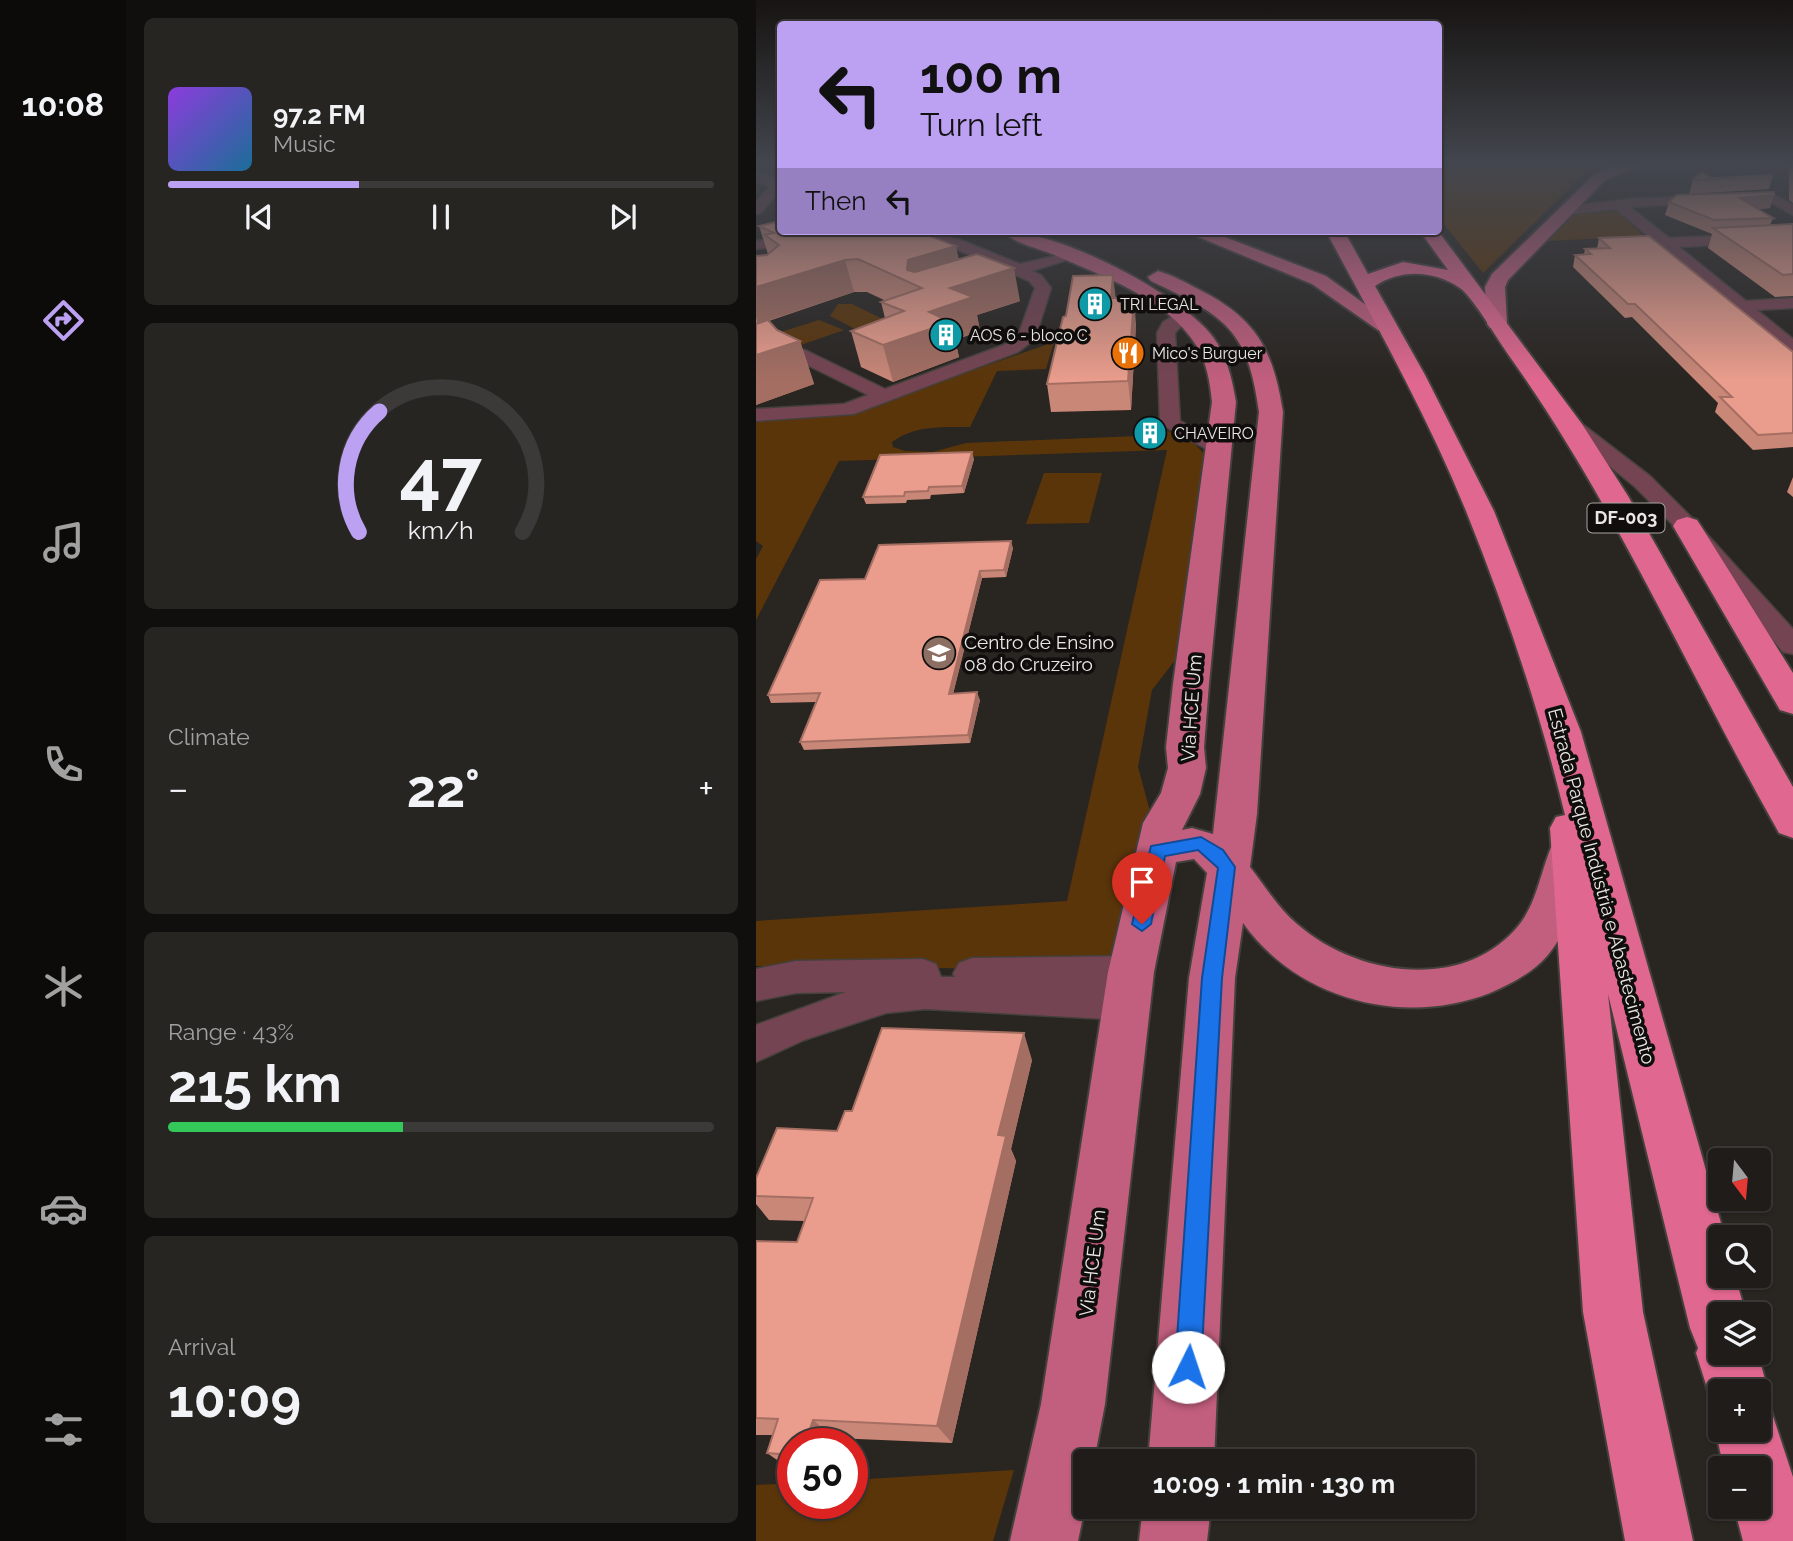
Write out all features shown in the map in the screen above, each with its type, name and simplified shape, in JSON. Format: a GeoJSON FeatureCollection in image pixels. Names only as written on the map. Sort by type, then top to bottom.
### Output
{"type":"FeatureCollection","features":[{"type":"Feature","properties":{"kind":"highway","name":"Estrada Parque Indústria e Abastecimento"},"geometry":{"type":"LineString","coordinates":[[1338,237],[1414,375],[1479,511],[1563,732],[1713,1302]]}},
{"type":"Feature","properties":{"kind":"highway","name":"DF-003"},"geometry":{"type":"LineString","coordinates":[[1433,237],[1570,424],[1614,496],[1793,823]]}},
{"type":"Feature","properties":{"kind":"highway"},"geometry":{"type":"LineString","coordinates":[[1364,285],[1380,272],[1407,267],[1439,272],[1469,285]]}},
{"type":"Feature","properties":{"kind":"highway"},"geometry":{"type":"LineString","coordinates":[[1687,526],[1793,702]]}},
{"type":"Feature","properties":{"kind":"highway"},"geometry":{"type":"LineString","coordinates":[[1563,732],[1613,1312],[1659,1541]]}},
{"type":"Feature","properties":{"kind":"highway"},"geometry":{"type":"LineString","coordinates":[[1771,1519],[1777,1541]]}},
{"type":"Feature","properties":{"kind":"main road","name":"Via HCE Um"},"geometry":{"type":"LineString","coordinates":[[1032,237],[1060,245],[1113,276],[1162,291],[1205,340],[1220,371],[1224,402],[1191,684],[1185,747],[1187,768],[1180,793],[1163,823],[1129,987],[1082,1433],[1044,1541]]}},
{"type":"Feature","properties":{"kind":"main road"},"geometry":{"type":"LineString","coordinates":[[1208,237],[1319,280],[1341,292],[1385,326]]}},
{"type":"Feature","properties":{"kind":"main road"},"geometry":{"type":"LineString","coordinates":[[1497,324],[1495,287],[1499,278],[1539,237]]}},
{"type":"Feature","properties":{"kind":"main road"},"geometry":{"type":"LineString","coordinates":[[1060,245],[1162,291],[1238,321],[1249,335],[1267,376],[1271,412],[1237,814],[1212,978],[1180,1449]]}},
{"type":"Feature","properties":{"kind":"main road"},"geometry":{"type":"LineString","coordinates":[[1191,684],[1198,696],[1206,702],[1228,704],[1247,698]]}},
{"type":"Feature","properties":{"kind":"main road"},"geometry":{"type":"LineString","coordinates":[[1157,851],[1201,843],[1217,855],[1282,938],[1330,972],[1387,989],[1429,992],[1466,984],[1513,961],[1542,929],[1571,848]]}},
{"type":"Feature","properties":{"kind":"main road"},"geometry":{"type":"LineString","coordinates":[[1173,1541],[1175,1519]]}},
{"type":"Feature","properties":{"kind":"street"},"geometry":{"type":"LineString","coordinates":[[1657,237],[1793,348]]}},
{"type":"Feature","properties":{"kind":"street"},"geometry":{"type":"LineString","coordinates":[[1663,243],[1727,237]]}},
{"type":"Feature","properties":{"kind":"street"},"geometry":{"type":"LineString","coordinates":[[756,415],[837,412],[884,397],[1027,339],[1043,288],[1035,278],[1006,269],[943,239],[880,238]]}},
{"type":"Feature","properties":{"kind":"street"},"geometry":{"type":"LineString","coordinates":[[756,245],[824,239]]}},
{"type":"Feature","properties":{"kind":"street"},"geometry":{"type":"LineString","coordinates":[[1006,269],[1060,245]]}},
{"type":"Feature","properties":{"kind":"street"},"geometry":{"type":"LineString","coordinates":[[1162,291],[1170,326],[1166,333],[1170,424],[1219,448]]}},
{"type":"Feature","properties":{"kind":"street"},"geometry":{"type":"LineString","coordinates":[[1740,306],[1793,303]]}},
{"type":"Feature","properties":{"kind":"street"},"geometry":{"type":"LineString","coordinates":[[799,354],[884,397]]}},
{"type":"Feature","properties":{"kind":"street"},"geometry":{"type":"LineString","coordinates":[[1570,424],[1642,481],[1687,526],[1793,646]]}},
{"type":"Feature","properties":{"kind":"street"},"geometry":{"type":"LineString","coordinates":[[756,985],[796,976],[1129,987]]}},
{"type":"Feature","properties":{"kind":"street"},"geometry":{"type":"LineString","coordinates":[[756,1044],[792,1027],[886,996],[925,993],[1026,996],[1129,987]]}},
{"type":"Feature","properties":{"kind":"shaded area"},"geometry":{"type":"Polygon","coordinates":[[[1454,237],[1520,237],[1483,273],[1454,237]]]}},
{"type":"Feature","properties":{"kind":"shaded area"},"geometry":{"type":"Polygon","coordinates":[[[1552,237],[1626,237],[1548,241],[1552,237]]]}},
{"type":"Feature","properties":{"kind":"shaded area"},"geometry":{"type":"Polygon","coordinates":[[[838,304],[852,304],[887,321],[859,331],[830,316],[838,304]]]}},
{"type":"Feature","properties":{"kind":"shaded area"},"geometry":{"type":"Polygon","coordinates":[[[819,320],[844,330],[769,356],[756,340],[819,320]]]}},
{"type":"Feature","properties":{"kind":"shaded area"},"geometry":{"type":"Polygon","coordinates":[[[1054,342],[1046,369],[997,371],[970,427],[919,430],[892,442],[893,447],[905,451],[933,452],[966,443],[1161,435],[1163,429],[1191,440],[1206,456],[1176,659],[1152,690],[1138,767],[1154,826],[1110,970],[756,966],[756,921],[1067,901],[1167,450],[839,461],[756,620],[756,559],[763,546],[756,541],[756,415],[846,414],[1054,342]]]}},
{"type":"Feature","properties":{"kind":"shaded area"},"geometry":{"type":"Polygon","coordinates":[[[1044,473],[1102,473],[1089,523],[1026,524],[1044,473]]]}},
{"type":"Feature","properties":{"kind":"shaded area"},"geometry":{"type":"Polygon","coordinates":[[[1014,1470],[993,1541],[756,1541],[756,1485],[777,1484],[777,1519],[868,1519],[868,1479],[1014,1470]]]}},
{"type":"Feature","properties":{"kind":"building"},"geometry":{"type":"Polygon","coordinates":[[[768,237],[932,237],[956,246],[908,260],[907,270],[915,272],[977,254],[1014,268],[950,288],[973,297],[929,312],[951,322],[883,345],[851,331],[904,311],[881,302],[922,288],[858,259],[845,260],[756,287],[756,256],[767,255],[779,245],[768,237]]]}},
{"type":"Feature","properties":{"kind":"building"},"geometry":{"type":"Polygon","coordinates":[[[1650,237],[1793,352],[1793,433],[1758,435],[1720,397],[1732,397],[1635,304],[1628,304],[1575,255],[1591,254],[1585,249],[1610,248],[1599,238],[1650,237]]]}},
{"type":"Feature","properties":{"kind":"building"},"geometry":{"type":"Polygon","coordinates":[[[1726,237],[1793,237],[1793,274],[1783,275],[1726,237]]]}},
{"type":"Feature","properties":{"kind":"building"},"geometry":{"type":"Polygon","coordinates":[[[1113,275],[1111,298],[1134,298],[1128,381],[1047,384],[1063,317],[1066,316],[1073,276],[1113,275]]]}},
{"type":"Feature","properties":{"kind":"building"},"geometry":{"type":"Polygon","coordinates":[[[768,320],[777,330],[800,341],[756,355],[756,324],[768,320]]]}},
{"type":"Feature","properties":{"kind":"building"},"geometry":{"type":"Polygon","coordinates":[[[972,452],[962,486],[929,487],[928,491],[905,492],[904,496],[863,497],[880,455],[972,452]]]}},
{"type":"Feature","properties":{"kind":"building"},"geometry":{"type":"Polygon","coordinates":[[[1011,541],[1004,570],[980,571],[949,694],[977,692],[968,735],[800,742],[820,693],[768,695],[820,580],[865,579],[879,545],[1011,541]]]}},
{"type":"Feature","properties":{"kind":"building"},"geometry":{"type":"Polygon","coordinates":[[[882,1028],[1024,1033],[998,1135],[1006,1136],[937,1426],[813,1420],[810,1428],[777,1428],[777,1454],[767,1453],[778,1419],[756,1418],[756,1241],[797,1242],[813,1198],[756,1196],[756,1178],[777,1128],[837,1131],[845,1111],[852,1111],[882,1028]]]}},
{"type":"Feature","properties":{"kind":"place","name":"TRI LEGAL"},"geometry":{"type":"Point","coordinates":[1095,304]}},
{"type":"Feature","properties":{"kind":"place","name":"AOS 6 - bloco C"},"geometry":{"type":"Point","coordinates":[946,335]}},
{"type":"Feature","properties":{"kind":"place","name":"Mico's Burguer"},"geometry":{"type":"Point","coordinates":[1128,353]}},
{"type":"Feature","properties":{"kind":"place","name":"CHAVEIRO"},"geometry":{"type":"Point","coordinates":[1150,433]}},
{"type":"Feature","properties":{"kind":"place","name":"Centro de Ensino 08 do Cruzeiro"},"geometry":{"type":"Point","coordinates":[939,653]}},
{"type":"Feature","properties":{"kind":"route"},"geometry":{"type":"LineString","coordinates":[[1142,924],[1157,851],[1182,844],[1201,843],[1227,867],[1212,978],[1188,1367]]}}]}
